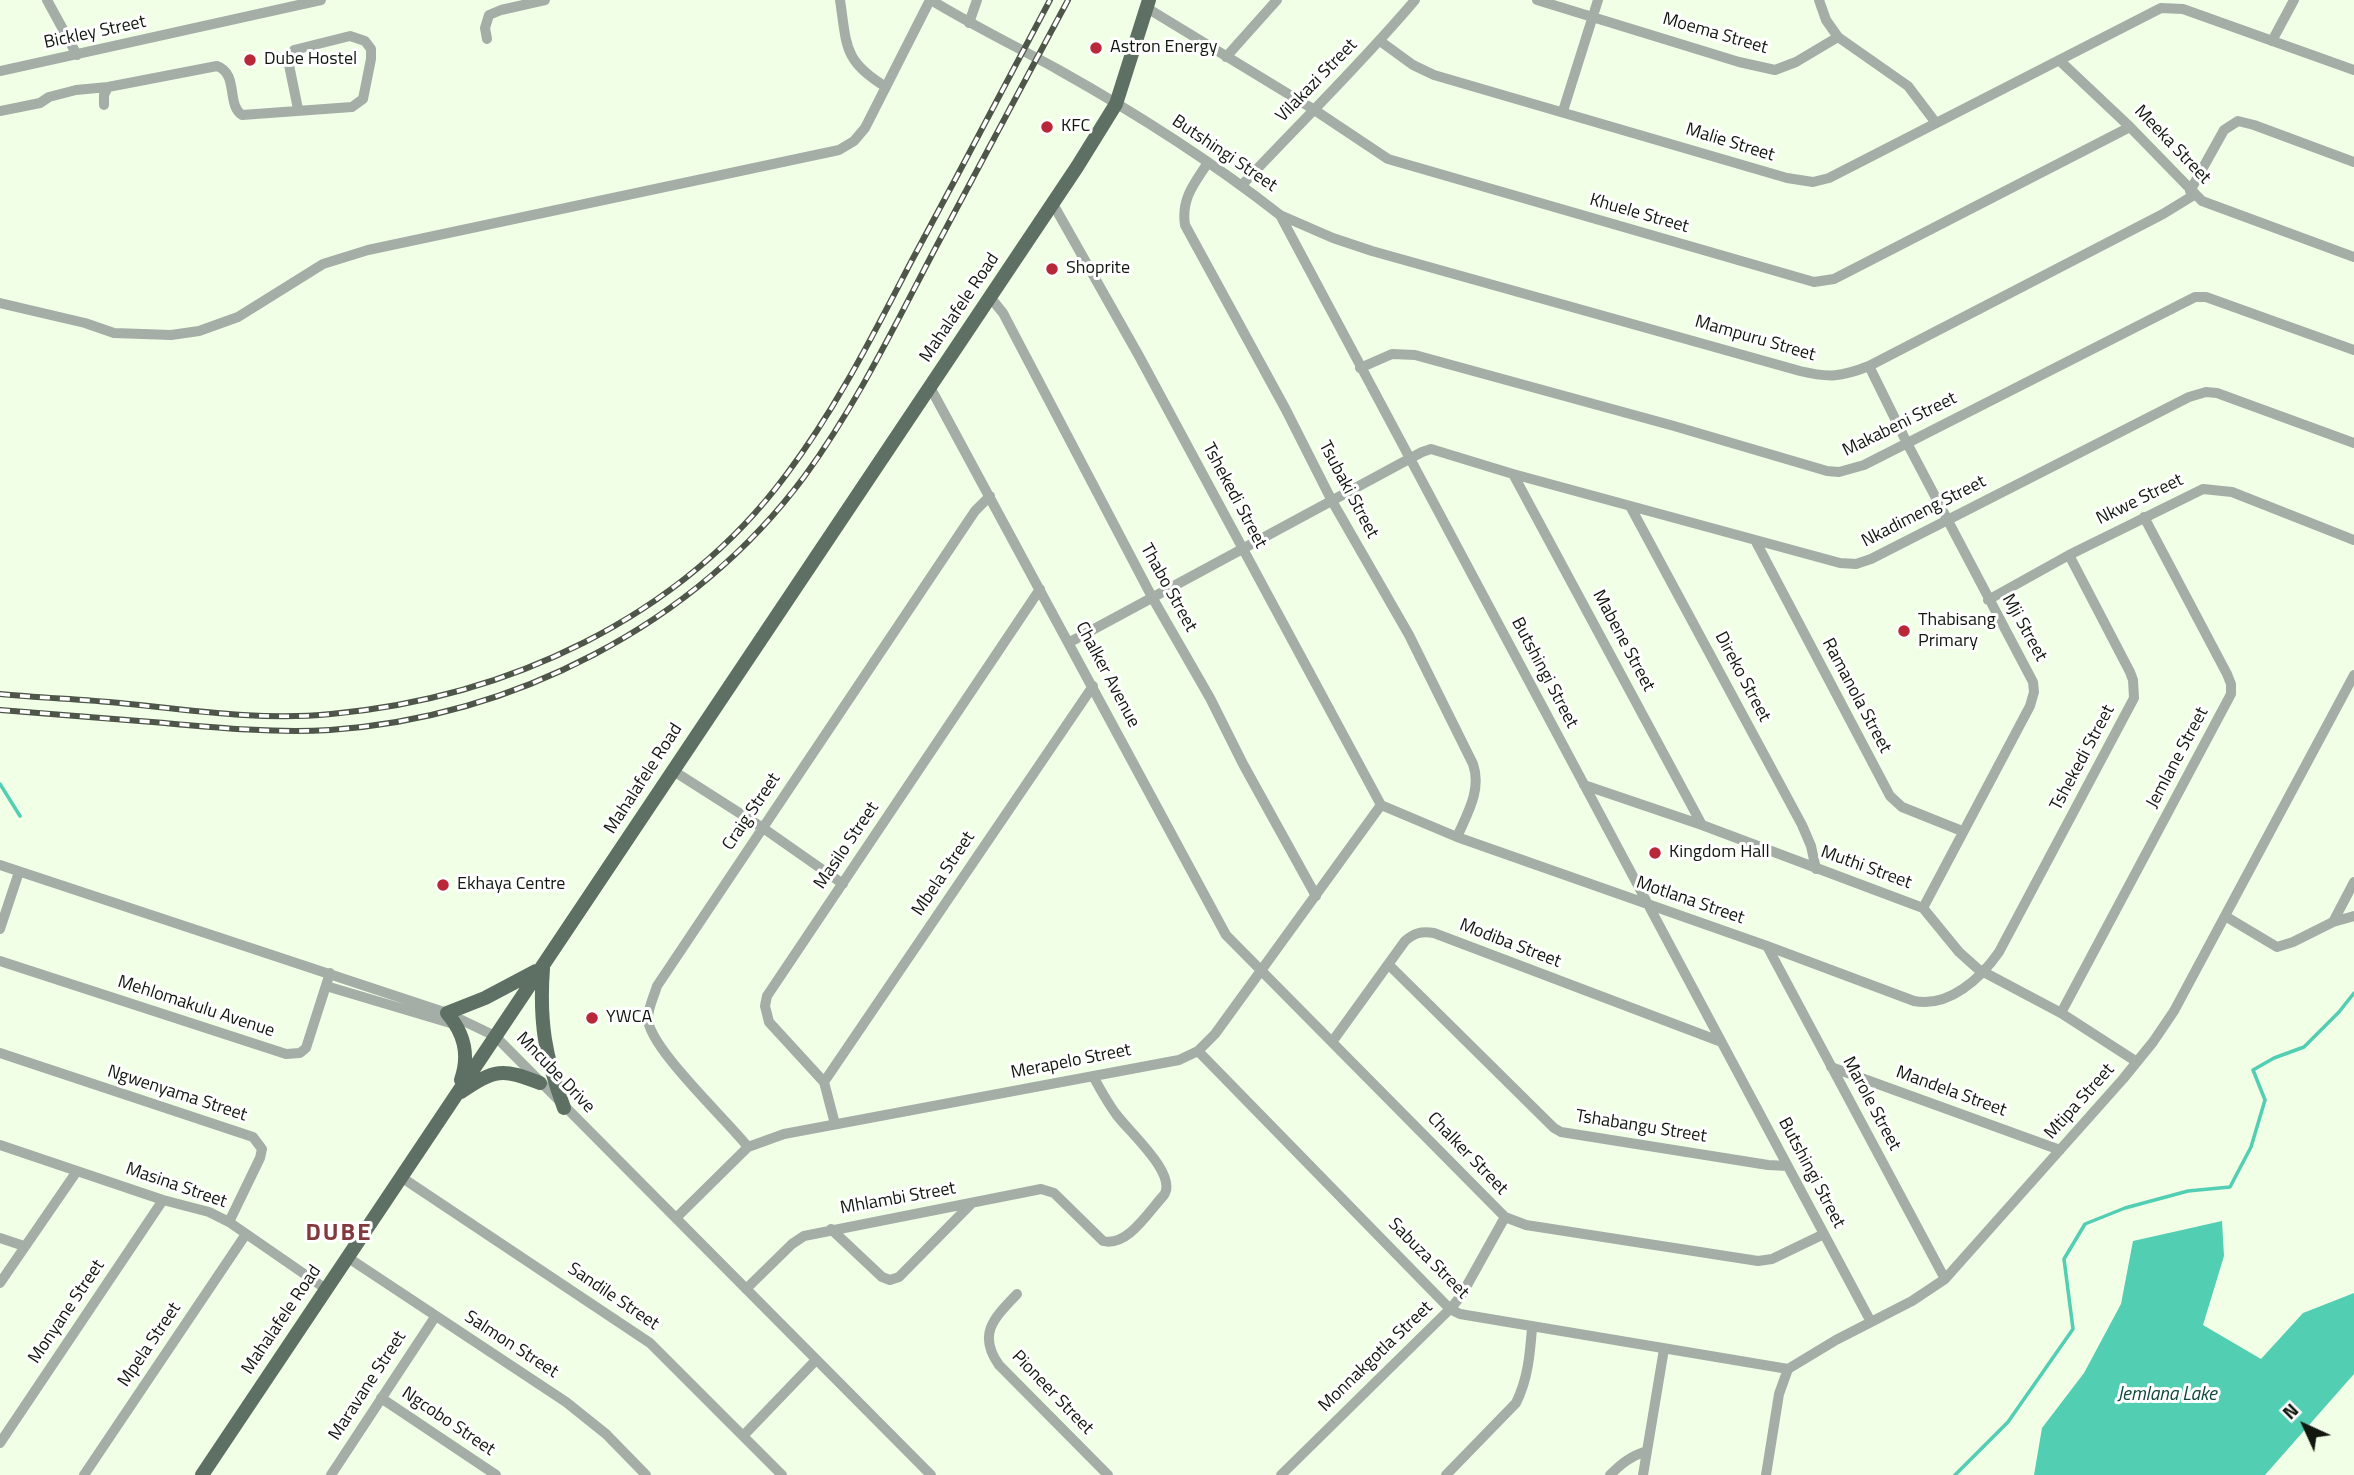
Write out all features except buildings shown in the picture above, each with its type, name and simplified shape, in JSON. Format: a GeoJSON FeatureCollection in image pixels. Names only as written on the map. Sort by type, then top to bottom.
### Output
{"type":"FeatureCollection","features":[{"type":"Feature","properties":{"kind":"main road","name":"Mahalafele Road"},"geometry":{"type":"LineString","coordinates":[[202,1475],[1053,204],[1116,104],[1148,4]]}},
{"type":"Feature","properties":{"kind":"main road"},"geometry":{"type":"LineString","coordinates":[[454,1097],[464,1070],[466,1053],[457,1025],[447,1013],[516,983],[544,966]]}},
{"type":"Feature","properties":{"kind":"main road"},"geometry":{"type":"LineString","coordinates":[[544,966],[541,1002],[544,1038],[564,1108]]}},
{"type":"Feature","properties":{"kind":"main road"},"geometry":{"type":"LineString","coordinates":[[454,1097],[479,1080],[495,1074],[513,1073],[540,1083]]}},
{"type":"Feature","properties":{"kind":"street"},"geometry":{"type":"LineString","coordinates":[[47,0],[77,55]]}},
{"type":"Feature","properties":{"kind":"street","name":"Bickley Street"},"geometry":{"type":"LineString","coordinates":[[0,71],[321,0]]}},
{"type":"Feature","properties":{"kind":"street"},"geometry":{"type":"LineString","coordinates":[[487,39],[485,28],[489,15],[545,0]]}},
{"type":"Feature","properties":{"kind":"street"},"geometry":{"type":"LineString","coordinates":[[840,0],[850,54],[866,75],[886,87]]}},
{"type":"Feature","properties":{"kind":"street"},"geometry":{"type":"LineString","coordinates":[[0,303],[85,323],[114,333],[171,335],[199,331],[238,317],[323,264],[368,250],[839,150],[853,141],[865,128],[930,0]]}},
{"type":"Feature","properties":{"kind":"street","name":"Butshingi Street"},"geometry":{"type":"LineString","coordinates":[[930,0],[1116,104],[1242,185],[1280,215],[1871,1322]]}},
{"type":"Feature","properties":{"kind":"street"},"geometry":{"type":"LineString","coordinates":[[969,23],[977,0]]}},
{"type":"Feature","properties":{"kind":"street"},"geometry":{"type":"LineString","coordinates":[[1226,57],[1277,0]]}},
{"type":"Feature","properties":{"kind":"street","name":"Vilakazi Street"},"geometry":{"type":"LineString","coordinates":[[1242,185],[1380,41],[1415,0]]}},
{"type":"Feature","properties":{"kind":"street","name":"Moema Street"},"geometry":{"type":"LineString","coordinates":[[1536,0],[1738,62],[1775,70],[1796,62],[1838,37]]}},
{"type":"Feature","properties":{"kind":"street"},"geometry":{"type":"LineString","coordinates":[[1563,111],[1598,0]]}},
{"type":"Feature","properties":{"kind":"street"},"geometry":{"type":"LineString","coordinates":[[1819,0],[1826,20],[1838,37],[1908,86],[1936,123]]}},
{"type":"Feature","properties":{"kind":"street"},"geometry":{"type":"LineString","coordinates":[[2272,41],[2294,0]]}},
{"type":"Feature","properties":{"kind":"street","name":"Khuele Street"},"geometry":{"type":"LineString","coordinates":[[1148,4],[1226,57],[1313,109],[1388,159],[1814,282],[1834,279],[2130,127]]}},
{"type":"Feature","properties":{"kind":"street","name":"Malie Street"},"geometry":{"type":"LineString","coordinates":[[1380,41],[1413,65],[1434,75],[1801,182],[1829,178],[2161,8],[2183,9],[2354,70]]}},
{"type":"Feature","properties":{"kind":"street"},"geometry":{"type":"LineString","coordinates":[[0,111],[43,106],[49,97],[97,86],[108,87],[217,66],[229,76],[237,110],[242,115],[352,107],[363,99],[372,53],[365,41],[350,36],[294,50],[288,60],[298,109]]}},
{"type":"Feature","properties":{"kind":"street","name":"Meeka Street"},"geometry":{"type":"LineString","coordinates":[[2059,60],[2130,127],[2192,193],[2211,205],[2354,257]]}},
{"type":"Feature","properties":{"kind":"street"},"geometry":{"type":"LineString","coordinates":[[104,105],[104,95],[108,87]]}},
{"type":"Feature","properties":{"kind":"street"},"geometry":{"type":"LineString","coordinates":[[2192,193],[2224,130],[2238,121],[2354,162]]}},
{"type":"Feature","properties":{"kind":"street","name":"Tsubaki Street"},"geometry":{"type":"LineString","coordinates":[[1207,164],[1186,196],[1185,225],[1332,500],[1409,635],[1473,764],[1477,780],[1475,791],[1457,837]]}},
{"type":"Feature","properties":{"kind":"street","name":"Mampuru Street"},"geometry":{"type":"LineString","coordinates":[[1280,215],[1333,238],[1372,251],[1800,371],[1830,377],[1846,375],[1869,366],[2163,214],[2192,193]]}},
{"type":"Feature","properties":{"kind":"street","name":"Tshekedi Street"},"geometry":{"type":"LineString","coordinates":[[1053,204],[1139,356],[1381,805]]}},
{"type":"Feature","properties":{"kind":"street","name":"Thabo Street"},"geometry":{"type":"LineString","coordinates":[[990,297],[1003,313],[1152,597],[1210,698],[1316,896]]}},
{"type":"Feature","properties":{"kind":"street","name":"Makabeni Street"},"geometry":{"type":"LineString","coordinates":[[1360,368],[1392,354],[1415,355],[1661,422],[1827,471],[1839,472],[1851,470],[1907,443],[2195,297],[2206,298],[2354,350]]}},
{"type":"Feature","properties":{"kind":"street","name":"Mji Street"},"geometry":{"type":"LineString","coordinates":[[1869,366],[2030,675],[2034,692],[2030,706],[1923,908]]}},
{"type":"Feature","properties":{"kind":"street","name":"Chalker Avenue"},"geometry":{"type":"LineString","coordinates":[[930,387],[1226,935],[1261,972]]}},
{"type":"Feature","properties":{"kind":"street","name":"Nkadimeng Street"},"geometry":{"type":"LineString","coordinates":[[1070,642],[1431,449],[1755,540],[1840,563],[1856,564],[1871,559],[2189,397],[2206,392],[2217,393],[2354,443]]}},
{"type":"Feature","properties":{"kind":"street","name":"Mabene Street"},"geometry":{"type":"LineString","coordinates":[[1513,474],[1702,825]]}},
{"type":"Feature","properties":{"kind":"street","name":"Nkwe Street"},"geometry":{"type":"LineString","coordinates":[[1989,600],[2069,555],[2203,489],[2221,489],[2257,501],[2354,540]]}},
{"type":"Feature","properties":{"kind":"street","name":"Craig Street"},"geometry":{"type":"LineString","coordinates":[[748,1147],[736,1130],[671,1061],[654,1036],[648,1018],[657,986],[975,511],[990,496]]}},
{"type":"Feature","properties":{"kind":"street","name":"Direko Street"},"geometry":{"type":"LineString","coordinates":[[1630,506],[1802,825],[1811,846],[1816,869]]}},
{"type":"Feature","properties":{"kind":"street","name":"Jemlane Street"},"geometry":{"type":"LineString","coordinates":[[2061,1013],[2231,694],[2227,674],[2144,517]]}},
{"type":"Feature","properties":{"kind":"street","name":"Ramanola Street"},"geometry":{"type":"LineString","coordinates":[[1755,540],[1890,796],[1902,807],[1962,831]]}},
{"type":"Feature","properties":{"kind":"street","name":"Tshekedi Street"},"geometry":{"type":"LineString","coordinates":[[1984,973],[1999,952],[2134,698],[2130,672],[2069,555]]}},
{"type":"Feature","properties":{"kind":"street","name":"Masilo Street"},"geometry":{"type":"LineString","coordinates":[[835,1124],[824,1082],[769,1022],[765,1006],[767,996],[1040,589]]}},
{"type":"Feature","properties":{"kind":"street","name":"Mtipa Street"},"geometry":{"type":"LineString","coordinates":[[1788,1369],[1912,1301],[1945,1279],[2137,1062],[2175,1011],[2354,675]]}},
{"type":"Feature","properties":{"kind":"street","name":"Mbela Street"},"geometry":{"type":"LineString","coordinates":[[824,1082],[1093,686]]}},
{"type":"Feature","properties":{"kind":"street"},"geometry":{"type":"LineString","coordinates":[[672,771],[763,828],[843,884]]}},
{"type":"Feature","properties":{"kind":"street","name":"Muthi Street"},"geometry":{"type":"LineString","coordinates":[[1584,785],[1702,825],[1923,908],[1959,952],[1984,973],[2061,1013],[2137,1062]]}},
{"type":"Feature","properties":{"kind":"street","name":"Motlana Street"},"geometry":{"type":"LineString","coordinates":[[1381,805],[1457,837],[1922,1003],[1939,1000],[1965,987],[1984,973]]}},
{"type":"Feature","properties":{"kind":"street","name":"Merapelo Street"},"geometry":{"type":"LineString","coordinates":[[676,1218],[748,1147],[784,1134],[1179,1060],[1198,1051],[1215,1034],[1381,805]]}},
{"type":"Feature","properties":{"kind":"street","name":"Mncube Drive"},"geometry":{"type":"LineString","coordinates":[[0,865],[447,1013],[495,1036],[932,1475]]}},
{"type":"Feature","properties":{"kind":"street"},"geometry":{"type":"LineString","coordinates":[[0,929],[19,872]]}},
{"type":"Feature","properties":{"kind":"street"},"geometry":{"type":"LineString","coordinates":[[2333,922],[2354,882]]}},
{"type":"Feature","properties":{"kind":"street"},"geometry":{"type":"LineString","coordinates":[[2225,916],[2277,947],[2294,942],[2333,922],[2354,916]]}},
{"type":"Feature","properties":{"kind":"street","name":"Modiba Street"},"geometry":{"type":"LineString","coordinates":[[1332,1042],[1412,935],[1425,932],[1434,933],[1719,1041]]}},
{"type":"Feature","properties":{"kind":"street","name":"Marole Street"},"geometry":{"type":"LineString","coordinates":[[1767,946],[1945,1279]]}},
{"type":"Feature","properties":{"kind":"street","name":"Mehlomakulu Avenue"},"geometry":{"type":"LineString","coordinates":[[0,961],[286,1054],[300,1053],[306,1048],[330,973]]}},
{"type":"Feature","properties":{"kind":"street","name":"Tshabangu Street"},"geometry":{"type":"LineString","coordinates":[[1389,965],[1553,1128],[1561,1132],[1787,1166]]}},
{"type":"Feature","properties":{"kind":"street","name":"Chalker Street"},"geometry":{"type":"LineString","coordinates":[[1261,972],[1505,1217],[1526,1225],[1758,1261],[1772,1259],[1824,1234]]}},
{"type":"Feature","properties":{"kind":"street"},"geometry":{"type":"LineString","coordinates":[[326,986],[457,1025]]}},
{"type":"Feature","properties":{"kind":"street","name":"Sabuza Street"},"geometry":{"type":"LineString","coordinates":[[1198,1051],[1450,1308],[1460,1314],[1788,1369]]}},
{"type":"Feature","properties":{"kind":"street","name":"Ngwenyama Street"},"geometry":{"type":"LineString","coordinates":[[0,1053],[253,1137],[262,1149],[260,1158],[229,1222]]}},
{"type":"Feature","properties":{"kind":"street","name":"Mandela Street"},"geometry":{"type":"LineString","coordinates":[[1830,1068],[2060,1150]]}},
{"type":"Feature","properties":{"kind":"street","name":"Mhlambi Street"},"geometry":{"type":"LineString","coordinates":[[746,1289],[792,1244],[804,1236],[1041,1189],[1054,1193],[1103,1241],[1111,1242],[1127,1235],[1168,1190],[1168,1182],[1158,1164],[1117,1116],[1093,1076]]}},
{"type":"Feature","properties":{"kind":"street","name":"Masina Street"},"geometry":{"type":"LineString","coordinates":[[0,1145],[163,1200],[209,1212],[229,1222],[326,1289]]}},
{"type":"Feature","properties":{"kind":"street"},"geometry":{"type":"LineString","coordinates":[[0,1283],[77,1171]]}},
{"type":"Feature","properties":{"kind":"street","name":"Sandile Street"},"geometry":{"type":"LineString","coordinates":[[401,1177],[650,1343],[782,1475]]}},
{"type":"Feature","properties":{"kind":"street","name":"Monyane Street"},"geometry":{"type":"LineString","coordinates":[[0,1443],[163,1200]]}},
{"type":"Feature","properties":{"kind":"street","name":"Mhlambi Street"},"geometry":{"type":"LineString","coordinates":[[831,1229],[882,1277],[890,1280],[899,1277],[972,1204]]}},
{"type":"Feature","properties":{"kind":"street","name":"Monnakgotla Street"},"geometry":{"type":"LineString","coordinates":[[1281,1475],[1461,1296],[1505,1217]]}},
{"type":"Feature","properties":{"kind":"street","name":"Mpela Street"},"geometry":{"type":"LineString","coordinates":[[84,1475],[246,1234]]}},
{"type":"Feature","properties":{"kind":"street"},"geometry":{"type":"LineString","coordinates":[[0,1238],[24,1246]]}},
{"type":"Feature","properties":{"kind":"street","name":"Salmon Street"},"geometry":{"type":"LineString","coordinates":[[347,1257],[566,1402],[606,1434],[646,1475]]}},
{"type":"Feature","properties":{"kind":"street","name":"Pioneer Street"},"geometry":{"type":"LineString","coordinates":[[1017,1294],[991,1328],[987,1341],[990,1352],[999,1366],[1108,1475]]}},
{"type":"Feature","properties":{"kind":"street","name":"Maravane Street"},"geometry":{"type":"LineString","coordinates":[[331,1475],[435,1317]]}},
{"type":"Feature","properties":{"kind":"street"},"geometry":{"type":"LineString","coordinates":[[1446,1475],[1516,1403],[1524,1388],[1532,1328]]}},
{"type":"Feature","properties":{"kind":"street"},"geometry":{"type":"LineString","coordinates":[[1643,1475],[1664,1349]]}},
{"type":"Feature","properties":{"kind":"street"},"geometry":{"type":"LineString","coordinates":[[743,1436],[816,1360]]}},
{"type":"Feature","properties":{"kind":"street"},"geometry":{"type":"LineString","coordinates":[[1766,1475],[1782,1381],[1788,1369]]}},
{"type":"Feature","properties":{"kind":"street","name":"Ngcobo Street"},"geometry":{"type":"LineString","coordinates":[[381,1398],[496,1475]]}},
{"type":"Feature","properties":{"kind":"street"},"geometry":{"type":"LineString","coordinates":[[1610,1475],[1625,1461],[1647,1451]]}},
{"type":"Feature","properties":{"kind":"water","name":"Jemlana Lake"},"geometry":{"type":"Polygon","coordinates":[[[2222,1221],[2224,1256],[2203,1325],[2261,1359],[2303,1313],[2354,1293],[2354,1374],[2265,1475],[2034,1475],[2042,1428],[2084,1373],[2121,1304],[2133,1241],[2222,1221]]]}},
{"type":"Feature","properties":{"kind":"waterway"},"geometry":{"type":"LineString","coordinates":[[0,784],[20,816]]}},
{"type":"Feature","properties":{"kind":"waterway"},"geometry":{"type":"LineString","coordinates":[[1955,1475],[2008,1422],[2073,1329],[2064,1259],[2085,1224],[2125,1208],[2188,1191],[2230,1187],[2251,1147],[2265,1100],[2253,1070],[2274,1058],[2304,1047],[2354,993]]}},
{"type":"Feature","properties":{"kind":"railway"},"geometry":{"type":"LineString","coordinates":[[0,694],[252,715],[331,714],[396,705],[461,690],[524,669],[584,642],[641,610],[694,571],[743,526],[804,450],[838,398],[868,344],[1050,0]]}},
{"type":"Feature","properties":{"kind":"railway"},"geometry":{"type":"LineString","coordinates":[[0,710],[268,730],[330,730],[398,722],[466,706],[531,684],[594,654],[653,619],[709,578],[759,530],[823,450],[874,365],[1068,0]]}},
{"type":"Feature","properties":{"kind":"place","name":"Astron Energy"},"geometry":{"type":"Point","coordinates":[1096,48]}},
{"type":"Feature","properties":{"kind":"place","name":"Dube Hostel"},"geometry":{"type":"Point","coordinates":[250,60]}},
{"type":"Feature","properties":{"kind":"place","name":"KFC"},"geometry":{"type":"Point","coordinates":[1047,127]}},
{"type":"Feature","properties":{"kind":"place","name":"Shoprite"},"geometry":{"type":"Point","coordinates":[1052,269]}},
{"type":"Feature","properties":{"kind":"place","name":"Thabisang Primary"},"geometry":{"type":"Point","coordinates":[1904,631]}},
{"type":"Feature","properties":{"kind":"place","name":"Kingdom Hall"},"geometry":{"type":"Point","coordinates":[1655,853]}},
{"type":"Feature","properties":{"kind":"place","name":"Ekhaya Centre"},"geometry":{"type":"Point","coordinates":[443,885]}},
{"type":"Feature","properties":{"kind":"place","name":"YWCA"},"geometry":{"type":"Point","coordinates":[592,1018]}},
{"type":"Feature","properties":{"kind":"district","name":"DUBE"},"geometry":{"type":"Point","coordinates":[339,1234]}}]}
